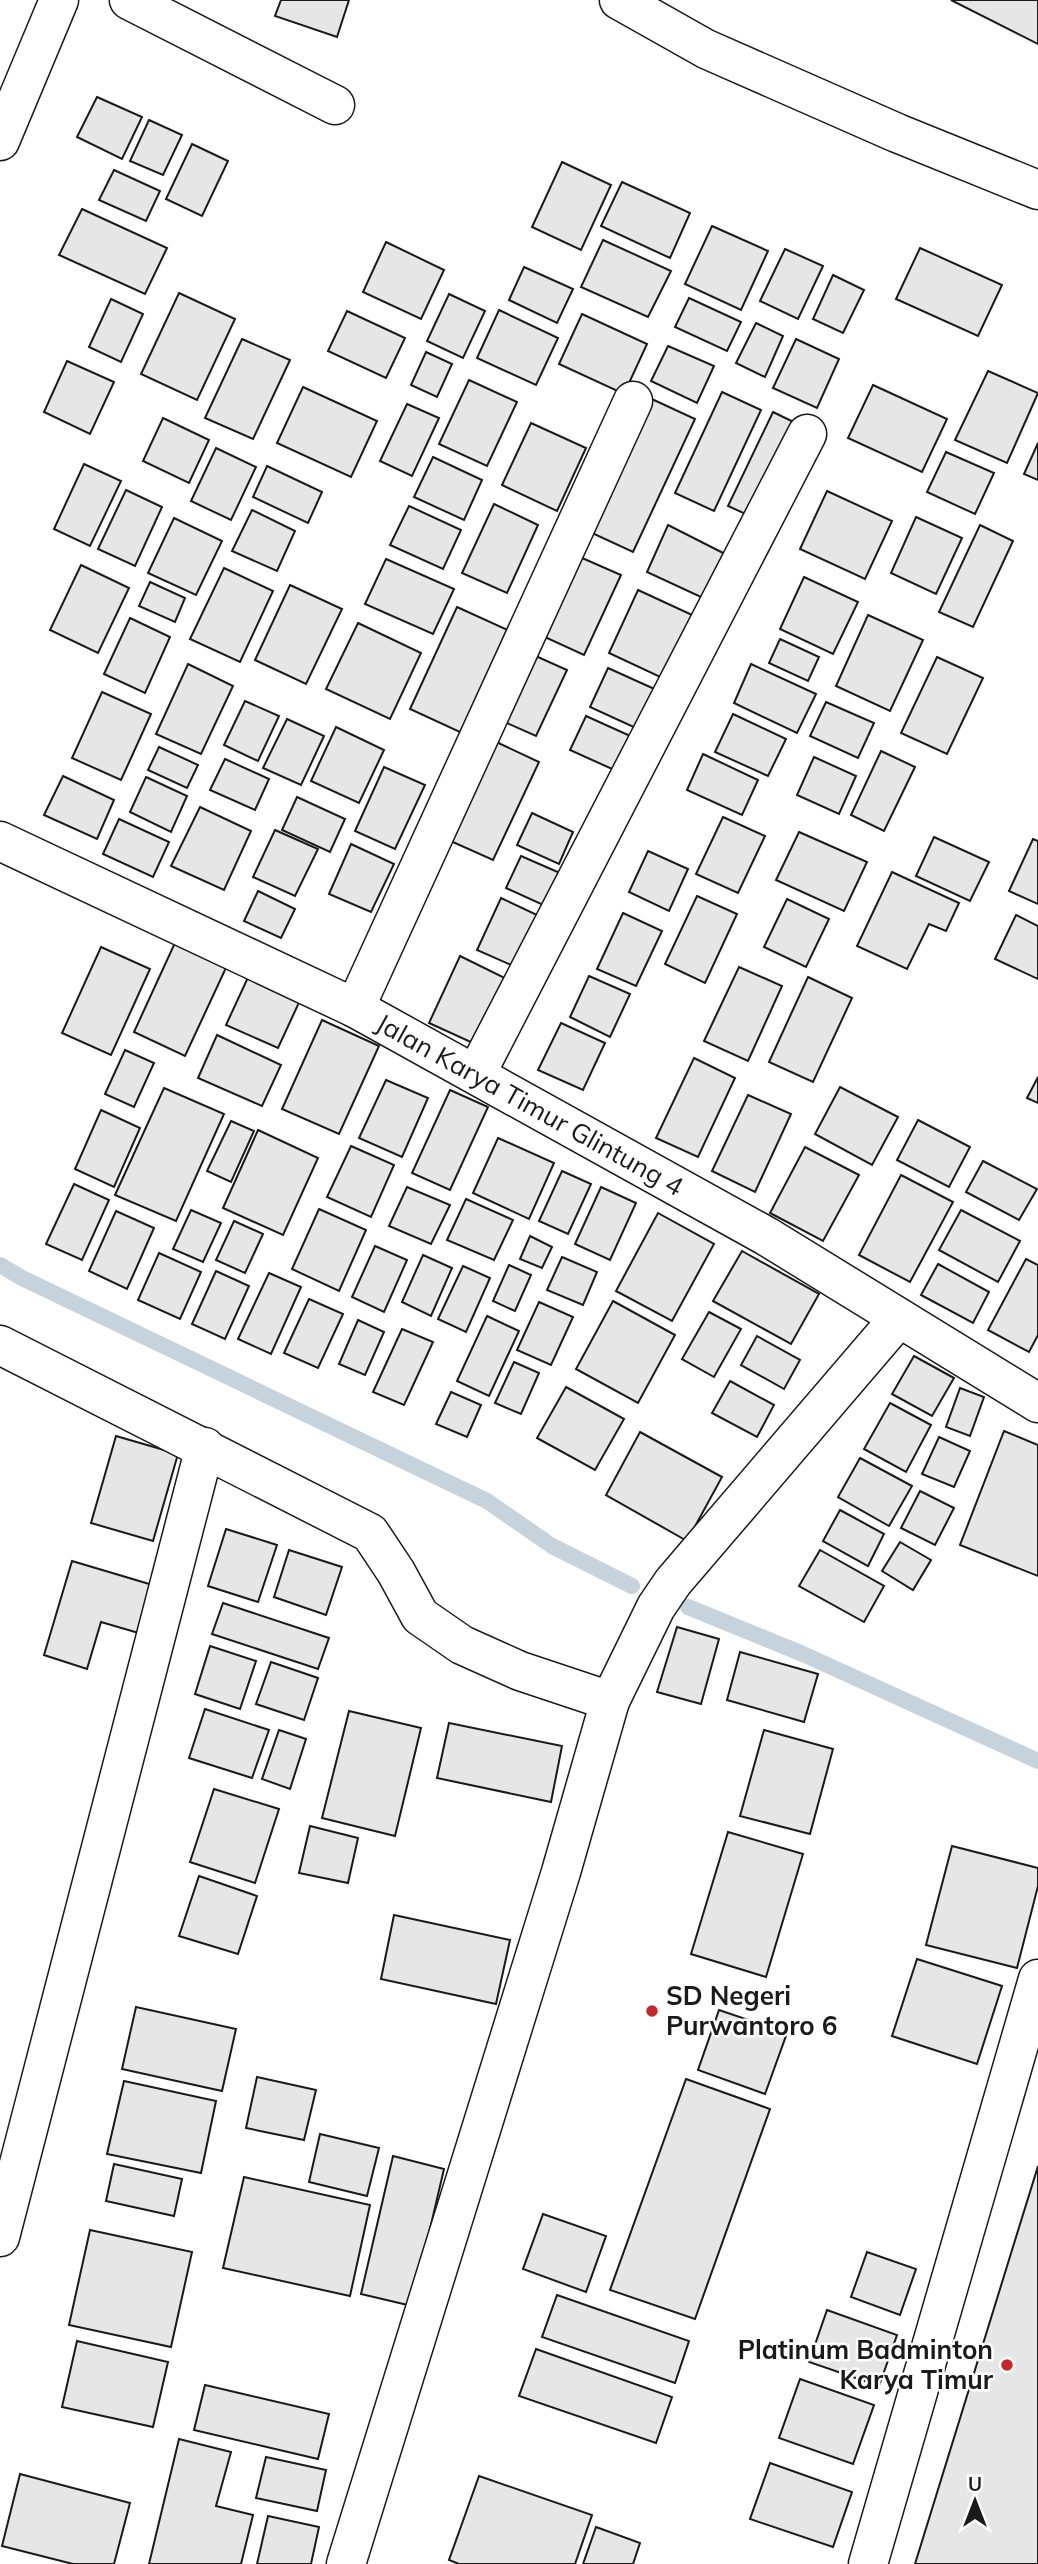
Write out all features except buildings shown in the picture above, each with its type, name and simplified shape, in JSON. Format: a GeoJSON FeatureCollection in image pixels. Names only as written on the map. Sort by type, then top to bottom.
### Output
{"type":"FeatureCollection","features":[{"type":"Feature","properties":{"kind":"street"},"geometry":{"type":"LineString","coordinates":[[0,141],[59,0]]}},
{"type":"Feature","properties":{"kind":"street"},"geometry":{"type":"LineString","coordinates":[[129,0],[335,106]]}},
{"type":"Feature","properties":{"kind":"street"},"geometry":{"type":"LineString","coordinates":[[619,0],[706,48],[897,133],[1038,190]]}},
{"type":"Feature","properties":{"kind":"street"},"geometry":{"type":"LineString","coordinates":[[355,1008],[632,401]]}},
{"type":"Feature","properties":{"kind":"street"},"geometry":{"type":"LineString","coordinates":[[476,1074],[807,434]]}},
{"type":"Feature","properties":{"kind":"street","name":"Jalan Karya Timur Glintung 4"},"geometry":{"type":"LineString","coordinates":[[0,841],[355,1008],[766,1236],[1038,1404]]}},
{"type":"Feature","properties":{"kind":"street"},"geometry":{"type":"LineString","coordinates":[[346,2564],[561,1872],[610,1701],[656,1607],[673,1583],[899,1318]]}},
{"type":"Feature","properties":{"kind":"street"},"geometry":{"type":"LineString","coordinates":[[0,1345],[370,1533],[396,1572],[420,1616],[462,1645],[520,1671],[610,1701]]}},
{"type":"Feature","properties":{"kind":"street"},"geometry":{"type":"LineString","coordinates":[[0,2237],[205,1447]]}},
{"type":"Feature","properties":{"kind":"street"},"geometry":{"type":"LineString","coordinates":[[868,2564],[1038,1979]]}},
{"type":"Feature","properties":{"kind":"waterway"},"geometry":{"type":"LineString","coordinates":[[0,1265],[22,1278],[487,1501],[552,1546],[632,1586]]}},
{"type":"Feature","properties":{"kind":"waterway"},"geometry":{"type":"LineString","coordinates":[[688,1607],[803,1654],[1038,1761]]}},
{"type":"Feature","properties":{"kind":"place","name":"SD Negeri Purwantoro 6"},"geometry":{"type":"Point","coordinates":[652,2011]}},
{"type":"Feature","properties":{"kind":"place","name":"Platinum Badminton Karya Timur"},"geometry":{"type":"Point","coordinates":[1007,2365]}}]}
